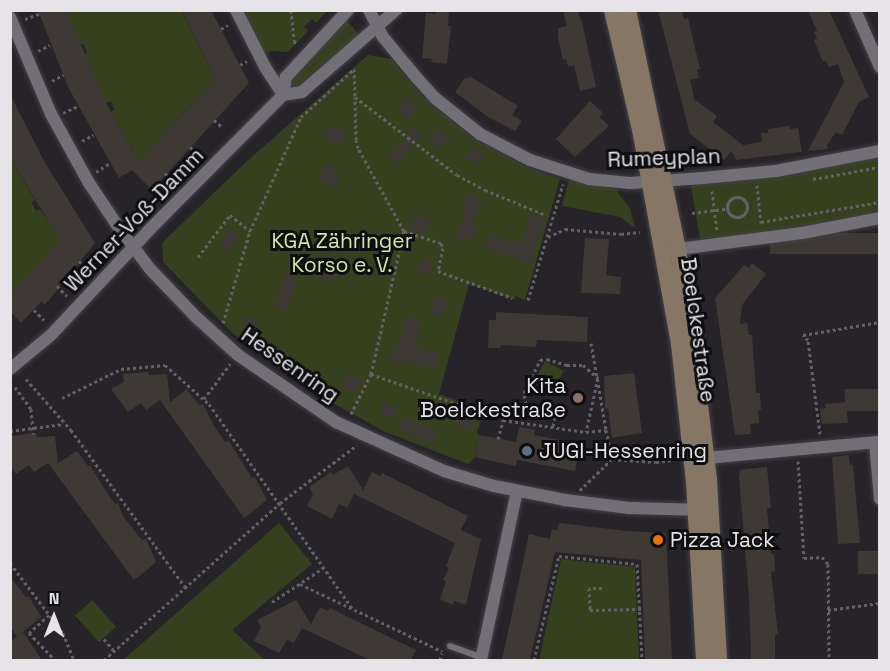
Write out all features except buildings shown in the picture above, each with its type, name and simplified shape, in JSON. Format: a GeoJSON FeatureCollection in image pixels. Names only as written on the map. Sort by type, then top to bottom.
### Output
{"type":"FeatureCollection","features":[{"type":"Feature","properties":{"kind":"main road","name":"Boelckestraße"},"geometry":{"type":"LineString","coordinates":[[612,10],[658,182]]}},
{"type":"Feature","properties":{"kind":"main road","name":"Boelckestraße"},"geometry":{"type":"LineString","coordinates":[[628,10],[706,458],[704,660]]}},
{"type":"Feature","properties":{"kind":"main road","name":"Boelckestraße"},"geometry":{"type":"LineString","coordinates":[[671,250],[681,365],[704,510],[719,660]]}},
{"type":"Feature","properties":{"kind":"street"},"geometry":{"type":"LineString","coordinates":[[236,10],[265,67],[283,95]]}},
{"type":"Feature","properties":{"kind":"street","name":"Werner-Voß-Damm"},"geometry":{"type":"LineString","coordinates":[[10,369],[51,335],[283,95],[286,76],[348,10]]}},
{"type":"Feature","properties":{"kind":"street","name":"Rumeyplan"},"geometry":{"type":"LineString","coordinates":[[369,10],[387,42],[435,98],[480,134],[530,160],[589,179],[658,182],[776,171],[879,151]]}},
{"type":"Feature","properties":{"kind":"street","name":"Werner-Voß-Damm"},"geometry":{"type":"LineString","coordinates":[[283,95],[302,92],[396,10]]}},
{"type":"Feature","properties":{"kind":"street"},"geometry":{"type":"LineString","coordinates":[[855,10],[879,67]]}},
{"type":"Feature","properties":{"kind":"street","name":"Hessenring"},"geometry":{"type":"LineString","coordinates":[[17,19],[51,114],[89,183],[133,248],[188,309],[233,351],[336,422],[444,471],[517,491],[600,505],[704,510]]}},
{"type":"Feature","properties":{"kind":"street"},"geometry":{"type":"LineString","coordinates":[[671,250],[792,234],[879,218]]}},
{"type":"Feature","properties":{"kind":"street"},"geometry":{"type":"LineString","coordinates":[[706,458],[877,442],[879,499]]}},
{"type":"Feature","properties":{"kind":"street"},"geometry":{"type":"LineString","coordinates":[[481,659],[517,491]]}},
{"type":"Feature","properties":{"kind":"lane"},"geometry":{"type":"LineString","coordinates":[[450,646],[481,659]]}},
{"type":"Feature","properties":{"kind":"path"},"geometry":{"type":"LineString","coordinates":[[291,10],[294,41],[298,46]]}},
{"type":"Feature","properties":{"kind":"path"},"geometry":{"type":"LineString","coordinates":[[17,19],[39,14]]}},
{"type":"Feature","properties":{"kind":"path"},"geometry":{"type":"LineString","coordinates":[[221,29],[228,26]]}},
{"type":"Feature","properties":{"kind":"path"},"geometry":{"type":"LineString","coordinates":[[35,52],[50,45]]}},
{"type":"Feature","properties":{"kind":"path"},"geometry":{"type":"LineString","coordinates":[[240,65],[247,61]]}},
{"type":"Feature","properties":{"kind":"path"},"geometry":{"type":"LineString","coordinates":[[351,416],[371,374],[404,231],[358,148],[353,63]]}},
{"type":"Feature","properties":{"kind":"path"},"geometry":{"type":"LineString","coordinates":[[222,325],[250,231],[301,117],[354,69]]}},
{"type":"Feature","properties":{"kind":"path"},"geometry":{"type":"LineString","coordinates":[[48,83],[63,75]]}},
{"type":"Feature","properties":{"kind":"path"},"geometry":{"type":"LineString","coordinates":[[355,97],[457,175],[515,204],[546,215]]}},
{"type":"Feature","properties":{"kind":"path"},"geometry":{"type":"LineString","coordinates":[[63,113],[78,106]]}},
{"type":"Feature","properties":{"kind":"path"},"geometry":{"type":"LineString","coordinates":[[214,120],[222,127]]}},
{"type":"Feature","properties":{"kind":"path"},"geometry":{"type":"LineString","coordinates":[[78,143],[93,135]]}},
{"type":"Feature","properties":{"kind":"path"},"geometry":{"type":"LineString","coordinates":[[190,147],[198,154]]}},
{"type":"Feature","properties":{"kind":"path"},"geometry":{"type":"LineString","coordinates":[[96,173],[110,163]]}},
{"type":"Feature","properties":{"kind":"path"},"geometry":{"type":"LineString","coordinates":[[165,173],[173,181]]}},
{"type":"Feature","properties":{"kind":"path"},"geometry":{"type":"LineString","coordinates":[[750,227],[762,226],[757,177]]}},
{"type":"Feature","properties":{"kind":"path"},"geometry":{"type":"LineString","coordinates":[[528,300],[564,179]]}},
{"type":"Feature","properties":{"kind":"path"},"geometry":{"type":"LineString","coordinates":[[712,191],[716,231],[728,230]]}},
{"type":"Feature","properties":{"kind":"path"},"geometry":{"type":"LineString","coordinates":[[692,213],[727,209],[736,217],[745,214],[748,205],[738,196],[729,200],[727,209]]}},
{"type":"Feature","properties":{"kind":"path"},"geometry":{"type":"LineString","coordinates":[[761,222],[879,202]]}},
{"type":"Feature","properties":{"kind":"path"},"geometry":{"type":"LineString","coordinates":[[198,257],[230,215],[250,231]]}},
{"type":"Feature","properties":{"kind":"path"},"geometry":{"type":"LineString","coordinates":[[547,237],[565,229],[640,232]]}},
{"type":"Feature","properties":{"kind":"path"},"geometry":{"type":"LineString","coordinates":[[404,231],[441,243],[443,248],[438,271],[512,298]]}},
{"type":"Feature","properties":{"kind":"path"},"geometry":{"type":"LineString","coordinates":[[79,261],[90,271]]}},
{"type":"Feature","properties":{"kind":"path"},"geometry":{"type":"LineString","coordinates":[[57,286],[68,296]]}},
{"type":"Feature","properties":{"kind":"path"},"geometry":{"type":"LineString","coordinates":[[34,310],[44,320]]}},
{"type":"Feature","properties":{"kind":"path"},"geometry":{"type":"LineString","coordinates":[[821,439],[808,340],[803,335],[879,322]]}},
{"type":"Feature","properties":{"kind":"path"},"geometry":{"type":"LineString","coordinates":[[591,343],[612,459]]}},
{"type":"Feature","properties":{"kind":"path"},"geometry":{"type":"LineString","coordinates":[[553,426],[555,416],[532,408],[524,399],[540,360],[547,359],[567,365],[583,365],[598,378]]}},
{"type":"Feature","properties":{"kind":"path"},"geometry":{"type":"LineString","coordinates":[[204,399],[232,362]]}},
{"type":"Feature","properties":{"kind":"path"},"geometry":{"type":"LineString","coordinates":[[62,398],[121,369],[165,365],[204,399],[280,503],[351,608]]}},
{"type":"Feature","properties":{"kind":"path"},"geometry":{"type":"LineString","coordinates":[[371,374],[477,411]]}},
{"type":"Feature","properties":{"kind":"path"},"geometry":{"type":"LineString","coordinates":[[586,432],[598,378]]}},
{"type":"Feature","properties":{"kind":"path"},"geometry":{"type":"LineString","coordinates":[[26,379],[64,424],[186,588]]}},
{"type":"Feature","properties":{"kind":"path"},"geometry":{"type":"LineString","coordinates":[[15,387],[31,409],[33,434]]}},
{"type":"Feature","properties":{"kind":"path"},"geometry":{"type":"LineString","coordinates":[[498,439],[503,420],[586,432],[606,430]]}},
{"type":"Feature","properties":{"kind":"path"},"geometry":{"type":"LineString","coordinates":[[10,431],[64,424]]}},
{"type":"Feature","properties":{"kind":"path"},"geometry":{"type":"LineString","coordinates":[[104,660],[280,503],[359,444]]}},
{"type":"Feature","properties":{"kind":"path"},"geometry":{"type":"LineString","coordinates":[[798,456],[804,558],[822,557],[828,564],[828,660]]}},
{"type":"Feature","properties":{"kind":"path"},"geometry":{"type":"LineString","coordinates":[[580,492],[581,486],[612,459],[656,462],[672,460]]}},
{"type":"Feature","properties":{"kind":"path"},"geometry":{"type":"LineString","coordinates":[[534,660],[559,556],[637,564],[642,660]]}},
{"type":"Feature","properties":{"kind":"path"},"geometry":{"type":"LineString","coordinates":[[10,563],[63,633],[74,660]]}},
{"type":"Feature","properties":{"kind":"path"},"geometry":{"type":"LineString","coordinates":[[272,602],[323,568]]}},
{"type":"Feature","properties":{"kind":"path"},"geometry":{"type":"LineString","coordinates":[[300,584],[453,656]]}},
{"type":"Feature","properties":{"kind":"path"},"geometry":{"type":"LineString","coordinates":[[602,588],[590,588],[590,610],[640,609]]}},
{"type":"Feature","properties":{"kind":"path"},"geometry":{"type":"LineString","coordinates":[[25,596],[31,591]]}},
{"type":"Feature","properties":{"kind":"path"},"geometry":{"type":"LineString","coordinates":[[828,610],[879,603]]}},
{"type":"Feature","properties":{"kind":"path"},"geometry":{"type":"LineString","coordinates":[[49,615],[29,633],[56,660]]}},
{"type":"Feature","properties":{"kind":"path"},"geometry":{"type":"LineString","coordinates":[[104,639],[114,651]]}},
{"type":"Feature","properties":{"kind":"path"},"geometry":{"type":"LineString","coordinates":[[440,660],[443,651]]}},
{"type":"Feature","properties":{"kind":"green space"},"geometry":{"type":"Polygon","coordinates":[[[66,11],[182,11],[215,79],[139,161],[111,112],[115,110],[111,101],[106,103],[83,55],[87,52],[83,44],[79,45],[66,11]]]}},
{"type":"Feature","properties":{"kind":"green space"},"geometry":{"type":"Polygon","coordinates":[[[241,11],[327,11],[316,23],[312,19],[304,27],[308,31],[288,52],[272,51],[264,54],[241,11]]]}},
{"type":"Feature","properties":{"kind":"green space"},"geometry":{"type":"Polygon","coordinates":[[[347,21],[359,34],[298,87],[293,88],[290,84],[292,79],[347,21]]]}},
{"type":"Feature","properties":{"kind":"green space","name":"KGA Zähringer Korso e. V."},"geometry":{"type":"Polygon","coordinates":[[[368,55],[391,59],[423,97],[474,139],[527,167],[560,179],[525,300],[516,296],[515,300],[469,284],[439,394],[484,411],[477,432],[479,435],[475,457],[468,464],[385,432],[306,388],[232,333],[163,262],[162,243],[245,163],[368,55]]]}},
{"type":"Feature","properties":{"kind":"green space"},"geometry":{"type":"Polygon","coordinates":[[[879,156],[879,212],[764,233],[700,239],[691,185],[758,178],[879,156]]]}},
{"type":"Feature","properties":{"kind":"green space"},"geometry":{"type":"Polygon","coordinates":[[[10,157],[35,200],[31,202],[36,211],[40,209],[61,241],[10,292],[10,157]]]}},
{"type":"Feature","properties":{"kind":"green space"},"geometry":{"type":"Polygon","coordinates":[[[569,180],[617,189],[630,208],[635,228],[620,217],[562,206],[569,180]]]}},
{"type":"Feature","properties":{"kind":"green space"},"geometry":{"type":"Polygon","coordinates":[[[545,361],[564,371],[553,390],[535,380],[545,361]]]}},
{"type":"Feature","properties":{"kind":"green space"},"geometry":{"type":"Polygon","coordinates":[[[279,523],[312,564],[232,630],[265,660],[123,660],[279,523]]]}},
{"type":"Feature","properties":{"kind":"green space"},"geometry":{"type":"Polygon","coordinates":[[[561,559],[635,567],[639,660],[539,660],[561,559]]]}},
{"type":"Feature","properties":{"kind":"green space"},"geometry":{"type":"Polygon","coordinates":[[[92,600],[116,627],[99,642],[75,615],[92,600]]]}},
{"type":"Feature","properties":{"kind":"place","name":"Kita Boelckestraße"},"geometry":{"type":"Point","coordinates":[578,398]}},
{"type":"Feature","properties":{"kind":"place","name":"JUGI-Hessenring"},"geometry":{"type":"Point","coordinates":[527,451]}},
{"type":"Feature","properties":{"kind":"place","name":"Pizza Jack"},"geometry":{"type":"Point","coordinates":[658,540]}}]}
